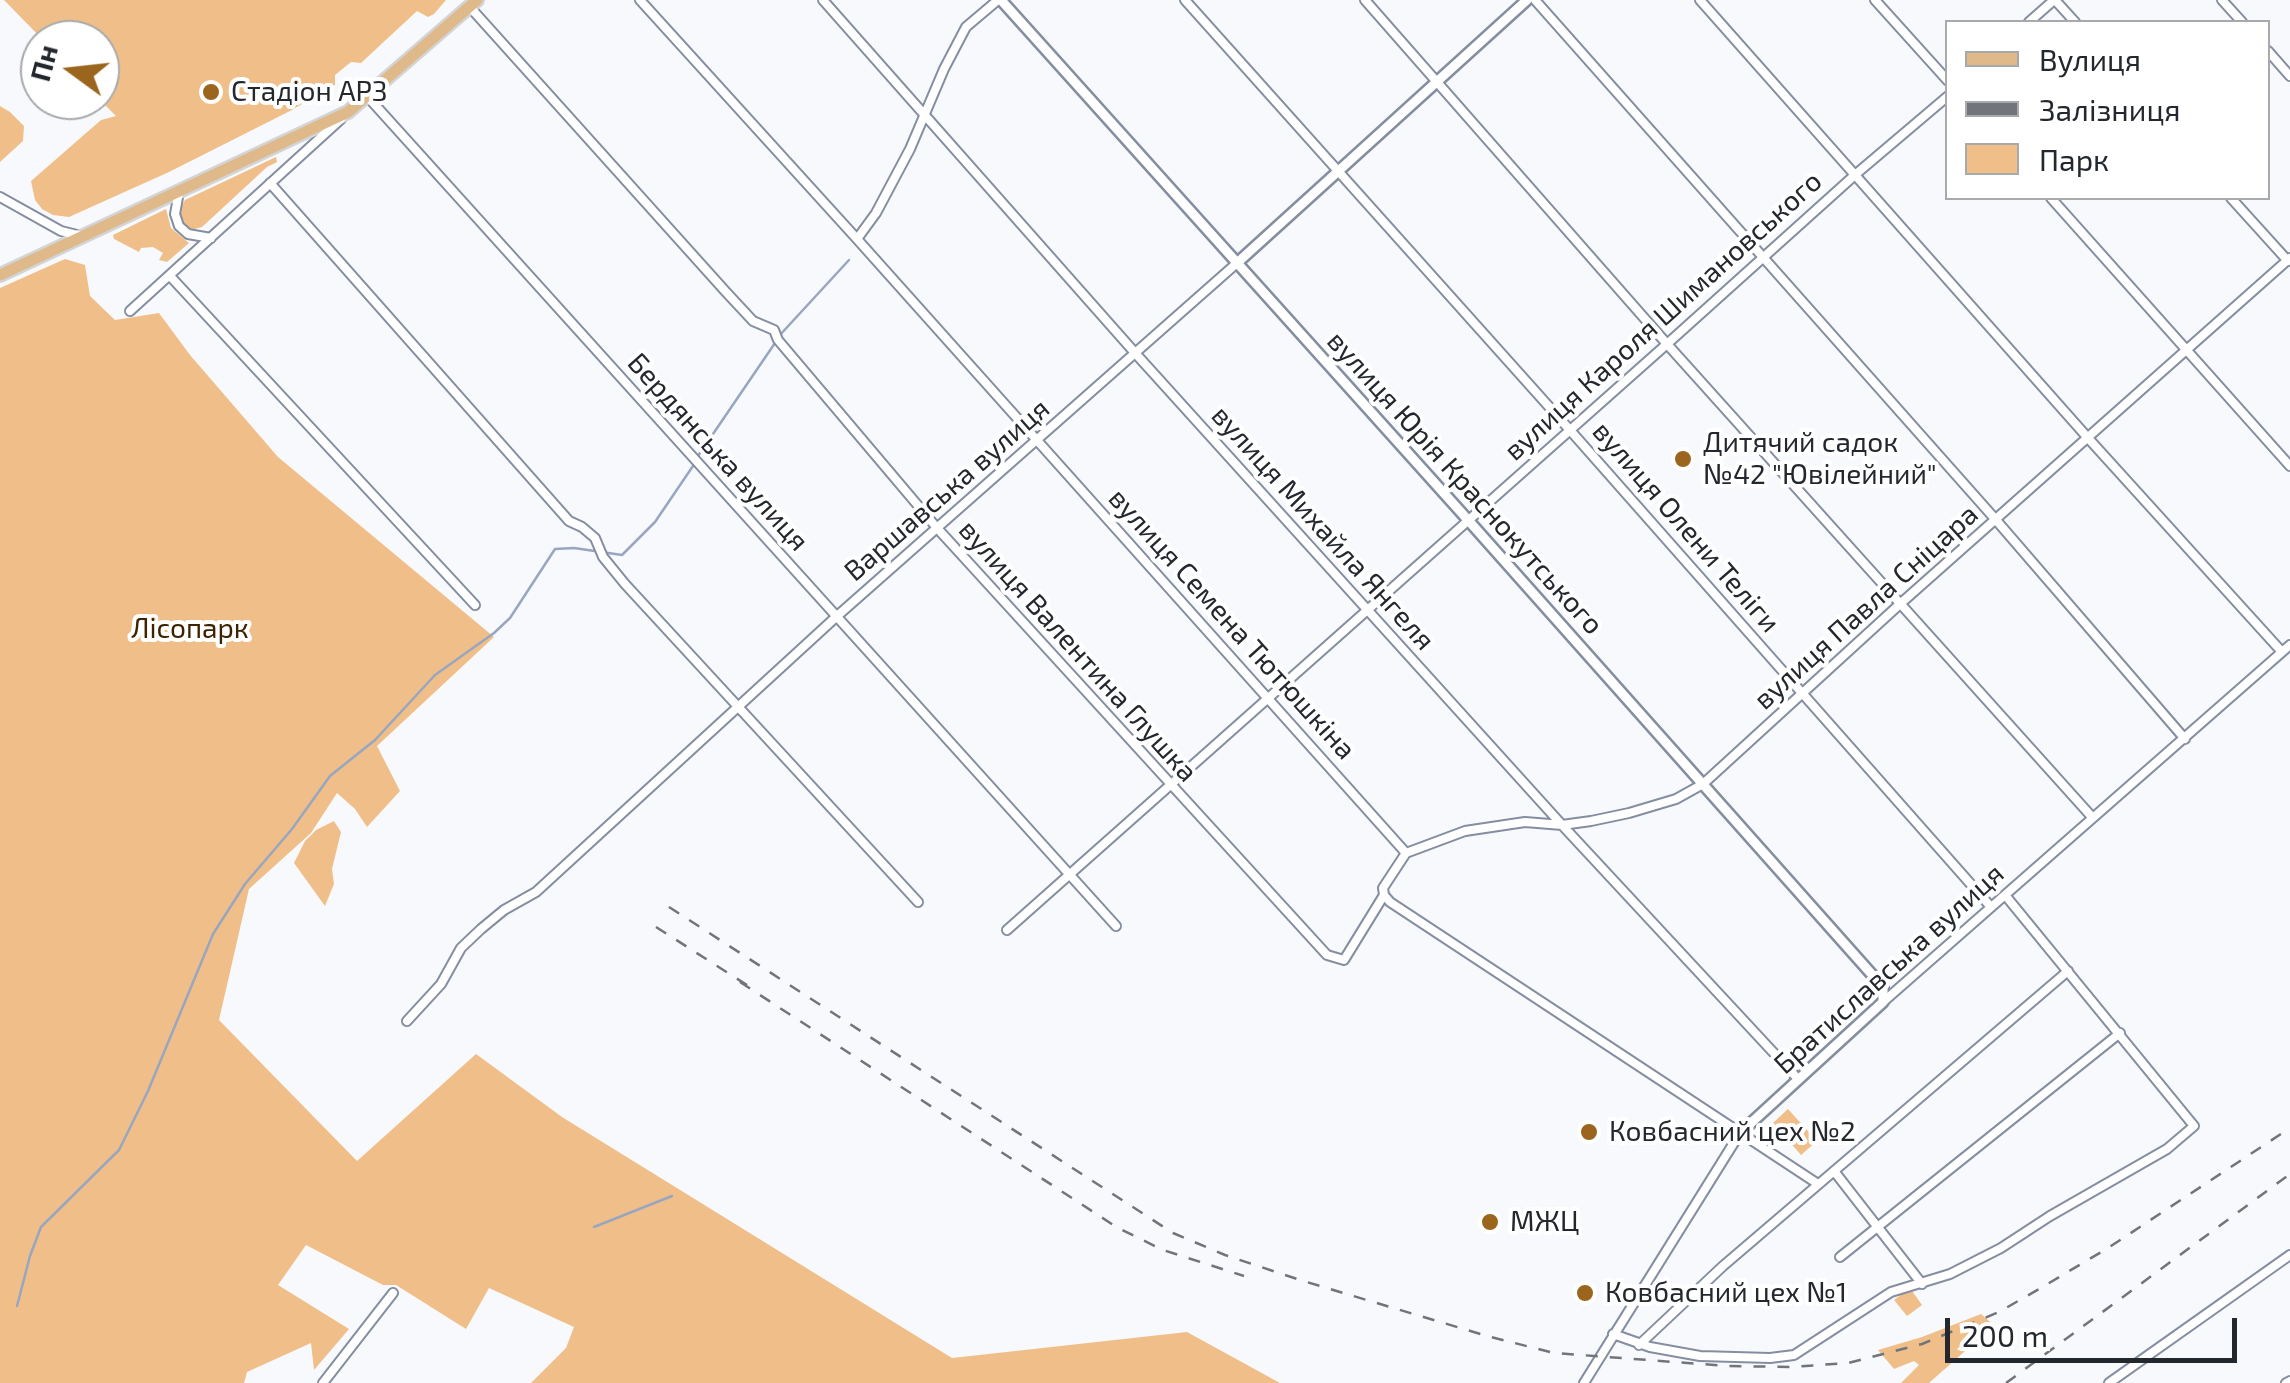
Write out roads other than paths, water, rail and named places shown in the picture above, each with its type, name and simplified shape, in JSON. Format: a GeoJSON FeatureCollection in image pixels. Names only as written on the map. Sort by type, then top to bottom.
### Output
{"type":"FeatureCollection","features":[{"type":"Feature","properties":{"kind":"main road"},"geometry":{"type":"LineString","coordinates":[[0,275],[348,112],[473,3]]}},
{"type":"Feature","properties":{"kind":"street","name":"вулиця Семена Тютюшкіна"},"geometry":{"type":"LineString","coordinates":[[640,0],[1406,853]]}},
{"type":"Feature","properties":{"kind":"street","name":"вулиця Михайла Янгеля"},"geometry":{"type":"LineString","coordinates":[[823,0],[1136,354],[1562,825],[1798,1079]]}},
{"type":"Feature","properties":{"kind":"street"},"geometry":{"type":"LineString","coordinates":[[857,239],[876,213],[910,149],[966,28],[1000,0]]}},
{"type":"Feature","properties":{"kind":"street","name":"вулиця Юрія Краснокутського"},"geometry":{"type":"LineString","coordinates":[[1000,0],[1883,987],[1883,1002]]}},
{"type":"Feature","properties":{"kind":"street","name":"вулиця Олени Теліги"},"geometry":{"type":"LineString","coordinates":[[1185,0],[1992,907]]}},
{"type":"Feature","properties":{"kind":"street"},"geometry":{"type":"LineString","coordinates":[[1364,0],[2092,817]]}},
{"type":"Feature","properties":{"kind":"street","name":"Варшавська вулиця"},"geometry":{"type":"LineString","coordinates":[[407,1021],[441,984],[461,948],[481,929],[536,892],[836,617],[1136,354],[1528,0]]}},
{"type":"Feature","properties":{"kind":"street"},"geometry":{"type":"LineString","coordinates":[[1536,0],[2185,739]]}},
{"type":"Feature","properties":{"kind":"street"},"geometry":{"type":"LineString","coordinates":[[1700,0],[2282,652]]}},
{"type":"Feature","properties":{"kind":"street"},"geometry":{"type":"LineString","coordinates":[[1875,0],[1945,78]]}},
{"type":"Feature","properties":{"kind":"street"},"geometry":{"type":"LineString","coordinates":[[2032,20],[2055,0],[2073,20]]}},
{"type":"Feature","properties":{"kind":"street"},"geometry":{"type":"LineString","coordinates":[[2222,0],[2240,20]]}},
{"type":"Feature","properties":{"kind":"street","name":"вулиця Валентина Глушка"},"geometry":{"type":"LineString","coordinates":[[473,3],[726,292],[753,320],[774,330],[778,340],[936,528],[1327,955],[1344,960],[1384,895]]}},
{"type":"Feature","properties":{"kind":"street"},"geometry":{"type":"LineString","coordinates":[[2270,53],[2290,76]]}},
{"type":"Feature","properties":{"kind":"street","name":"Бердянська вулиця"},"geometry":{"type":"LineString","coordinates":[[367,96],[1116,926]]}},
{"type":"Feature","properties":{"kind":"street","name":"вулиця Кароля Шимановського"},"geometry":{"type":"LineString","coordinates":[[1007,930],[1945,99]]}},
{"type":"Feature","properties":{"kind":"street"},"geometry":{"type":"LineString","coordinates":[[130,312],[348,112]]}},
{"type":"Feature","properties":{"kind":"street"},"geometry":{"type":"LineString","coordinates":[[270,182],[570,521],[595,538],[602,557],[624,584],[918,902]]}},
{"type":"Feature","properties":{"kind":"street"},"geometry":{"type":"LineString","coordinates":[[180,190],[178,226],[188,234],[211,238]]}},
{"type":"Feature","properties":{"kind":"street"},"geometry":{"type":"LineString","coordinates":[[0,197],[61,231],[81,236]]}},
{"type":"Feature","properties":{"kind":"street"},"geometry":{"type":"LineString","coordinates":[[2053,200],[2290,466]]}},
{"type":"Feature","properties":{"kind":"street"},"geometry":{"type":"LineString","coordinates":[[2233,200],[2289,261]]}},
{"type":"Feature","properties":{"kind":"street","name":"вулиця Павла Сніцара"},"geometry":{"type":"LineString","coordinates":[[1406,853],[1465,832],[1525,822],[1591,822],[1676,799],[1703,784],[1900,604],[2289,261]]}},
{"type":"Feature","properties":{"kind":"street"},"geometry":{"type":"LineString","coordinates":[[170,276],[475,605]]}},
{"type":"Feature","properties":{"kind":"street","name":"Братиславська вулиця"},"geometry":{"type":"LineString","coordinates":[[1584,1383],[1740,1133],[1883,1002],[2290,645]]}},
{"type":"Feature","properties":{"kind":"street"},"geometry":{"type":"LineString","coordinates":[[1406,853],[1383,888],[1384,895],[1397,908],[1818,1184]]}},
{"type":"Feature","properties":{"kind":"street"},"geometry":{"type":"LineString","coordinates":[[1613,1334],[1639,1345],[1700,1356],[1794,1355],[1891,1292],[1950,1274],[2000,1248],[2167,1149],[2194,1126],[2005,896]]}},
{"type":"Feature","properties":{"kind":"street"},"geometry":{"type":"LineString","coordinates":[[1639,1345],[1722,1266],[2068,971]]}},
{"type":"Feature","properties":{"kind":"street"},"geometry":{"type":"LineString","coordinates":[[1840,1258],[2120,1034]]}},
{"type":"Feature","properties":{"kind":"street"},"geometry":{"type":"LineString","coordinates":[[1834,1171],[1922,1284]]}},
{"type":"Feature","properties":{"kind":"street"},"geometry":{"type":"LineString","coordinates":[[2109,1383],[2290,1255]]}},
{"type":"Feature","properties":{"kind":"street"},"geometry":{"type":"LineString","coordinates":[[323,1383],[393,1293]]}},
{"type":"Feature","properties":{"kind":"waterway"},"geometry":{"type":"LineString","coordinates":[[779,336],[849,260]]}},
{"type":"Feature","properties":{"kind":"waterway"},"geometry":{"type":"LineString","coordinates":[[698,456],[775,343]]}},
{"type":"Feature","properties":{"kind":"waterway"},"geometry":{"type":"LineString","coordinates":[[17,1306],[41,1227],[119,1150],[148,1091],[213,934],[245,884],[330,776],[375,740],[435,675],[510,618],[555,549],[622,555],[655,522],[695,463]]}},
{"type":"Feature","properties":{"kind":"waterway"},"geometry":{"type":"LineString","coordinates":[[594,1227],[672,1196]]}},
{"type":"Feature","properties":{"kind":"railway"},"geometry":{"type":"LineString","coordinates":[[669,907],[1173,1233],[1300,1280],[1554,1353],[1790,1367],[1848,1363],[1922,1344],[1999,1312],[2039,1289],[2290,1128]]}},
{"type":"Feature","properties":{"kind":"railway"},"geometry":{"type":"LineString","coordinates":[[656,927],[750,987]]}},
{"type":"Feature","properties":{"kind":"railway"},"geometry":{"type":"LineString","coordinates":[[740,982],[1118,1228],[1163,1250],[1244,1276]]}},
{"type":"Feature","properties":{"kind":"railway"},"geometry":{"type":"LineString","coordinates":[[2006,1383],[2290,1174]]}},
{"type":"Feature","properties":{"kind":"place","name":"Стадіон АРЗ"},"geometry":{"type":"Point","coordinates":[211,92]}},
{"type":"Feature","properties":{"kind":"place","name":"Дитячий садок №42 \"Ювілейний\""},"geometry":{"type":"Point","coordinates":[1683,459]}},
{"type":"Feature","properties":{"kind":"place","name":"Ковбасний цех №2"},"geometry":{"type":"Point","coordinates":[1589,1132]}},
{"type":"Feature","properties":{"kind":"place","name":"МЖЦ"},"geometry":{"type":"Point","coordinates":[1490,1222]}},
{"type":"Feature","properties":{"kind":"place","name":"Ковбасний цех №1"},"geometry":{"type":"Point","coordinates":[1585,1293]}},
{"type":"Feature","properties":{"kind":"park label","name":"Лісопарк"},"geometry":{"type":"Point","coordinates":[190,629]}}]}
